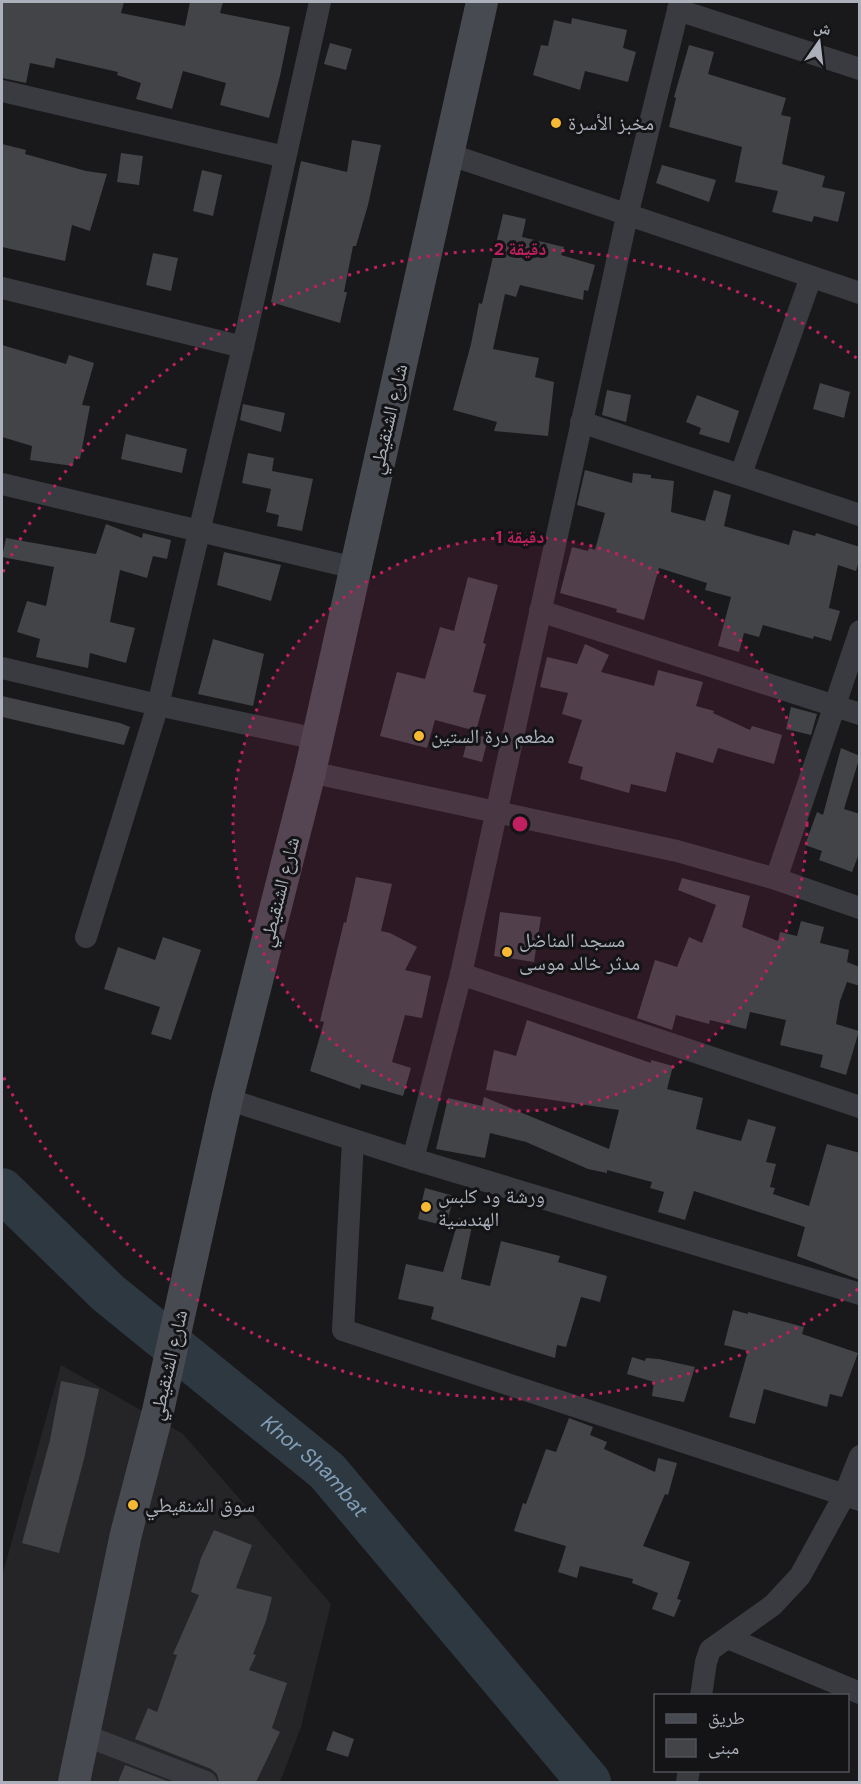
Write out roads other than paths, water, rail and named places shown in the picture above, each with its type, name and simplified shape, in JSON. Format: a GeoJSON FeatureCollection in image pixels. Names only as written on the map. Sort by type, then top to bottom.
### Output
{"type":"FeatureCollection","features":[{"type":"Feature","properties":{"kind":"street"},"geometry":{"type":"LineString","coordinates":[[86,937],[158,705],[243,347],[320,2]]}},
{"type":"Feature","properties":{"kind":"street","name":"شارع الشنقيطي"},"geometry":{"type":"LineString","coordinates":[[74,1782],[126,1534],[158,1411],[227,1099],[310,772],[482,2]]}},
{"type":"Feature","properties":{"kind":"street"},"geometry":{"type":"LineString","coordinates":[[413,1159],[461,974],[627,216],[679,6],[860,69]]}},
{"type":"Feature","properties":{"kind":"street"},"geometry":{"type":"LineString","coordinates":[[2,91],[285,157]]}},
{"type":"Feature","properties":{"kind":"street"},"geometry":{"type":"LineString","coordinates":[[448,154],[860,293]]}},
{"type":"Feature","properties":{"kind":"street"},"geometry":{"type":"LineString","coordinates":[[741,474],[811,277]]}},
{"type":"Feature","properties":{"kind":"street"},"geometry":{"type":"LineString","coordinates":[[2,288],[243,347]]}},
{"type":"Feature","properties":{"kind":"street"},"geometry":{"type":"LineString","coordinates":[[581,422],[860,515]]}},
{"type":"Feature","properties":{"kind":"street"},"geometry":{"type":"LineString","coordinates":[[2,484],[355,568]]}},
{"type":"Feature","properties":{"kind":"street"},"geometry":{"type":"LineString","coordinates":[[540,610],[860,714]]}},
{"type":"Feature","properties":{"kind":"street"},"geometry":{"type":"LineString","coordinates":[[776,879],[860,631]]}},
{"type":"Feature","properties":{"kind":"street"},"geometry":{"type":"LineString","coordinates":[[2,668],[317,739]]}},
{"type":"Feature","properties":{"kind":"street"},"geometry":{"type":"LineString","coordinates":[[310,772],[677,850],[776,879],[860,908]]}},
{"type":"Feature","properties":{"kind":"street"},"geometry":{"type":"LineString","coordinates":[[461,974],[860,1107]]}},
{"type":"Feature","properties":{"kind":"street"},"geometry":{"type":"LineString","coordinates":[[227,1099],[413,1159],[860,1294]]}},
{"type":"Feature","properties":{"kind":"street"},"geometry":{"type":"LineString","coordinates":[[353,1140],[343,1330],[852,1498]]}},
{"type":"Feature","properties":{"kind":"street"},"geometry":{"type":"LineString","coordinates":[[701,1694],[710,1650],[773,1605],[800,1576],[852,1498],[860,1456]]}},
{"type":"Feature","properties":{"kind":"street"},"geometry":{"type":"LineString","coordinates":[[728,1638],[860,1693]]}},
{"type":"Feature","properties":{"kind":"street"},"geometry":{"type":"LineString","coordinates":[[84,1735],[206,1782]]}},
{"type":"Feature","properties":{"kind":"waterway","name":"Khor Shambat"},"geometry":{"type":"LineString","coordinates":[[2,1190],[108,1293],[327,1471],[589,1782]]}},
{"type":"Feature","properties":{"kind":"place","name":"مخبز الأسرة"},"geometry":{"type":"Point","coordinates":[556,123]}},
{"type":"Feature","properties":{"kind":"place","name":"مطعم درة الستين"},"geometry":{"type":"Point","coordinates":[419,736]}},
{"type":"Feature","properties":{"kind":"place","name":"مسجد المناضل مدثر خالد موسى"},"geometry":{"type":"Point","coordinates":[507,952]}},
{"type":"Feature","properties":{"kind":"place","name":"ورشة ود كلبس الهندسية"},"geometry":{"type":"Point","coordinates":[426,1207]}},
{"type":"Feature","properties":{"kind":"place","name":"سوق الشنقيطي"},"geometry":{"type":"Point","coordinates":[133,1505]}}]}
